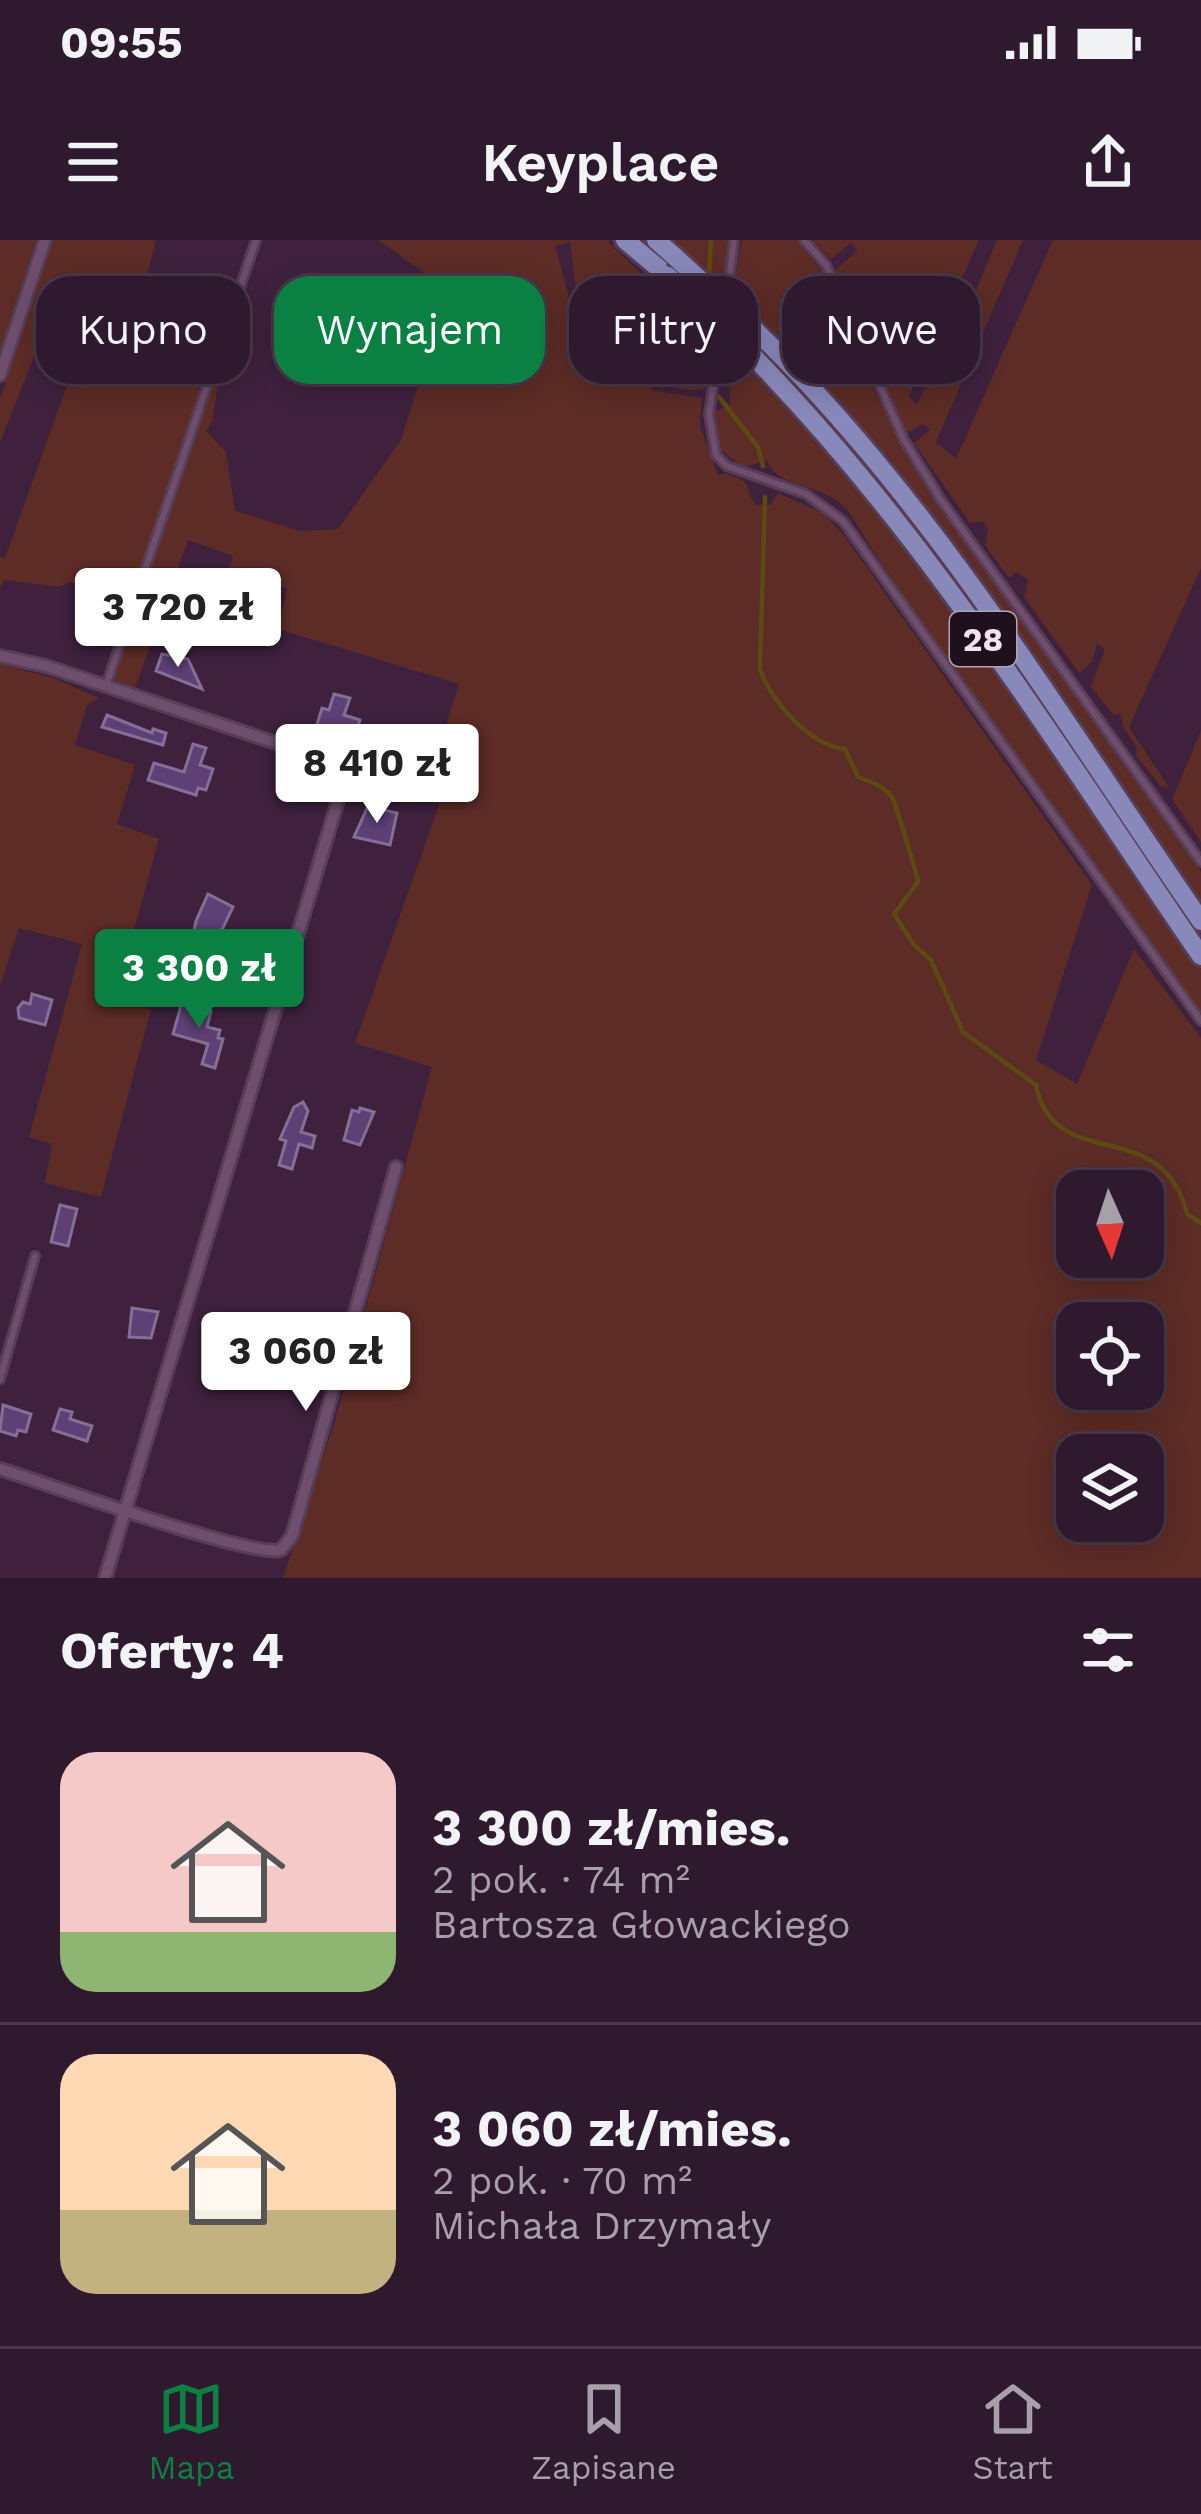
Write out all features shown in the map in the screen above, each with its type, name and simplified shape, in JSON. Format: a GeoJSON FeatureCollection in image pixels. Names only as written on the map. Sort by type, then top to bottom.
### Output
{"type":"FeatureCollection","features":[{"type":"Feature","properties":{"kind":"main road","name":"28"},"geometry":{"type":"LineString","coordinates":[[625,240],[668,276]]}},
{"type":"Feature","properties":{"kind":"main road","name":"28"},"geometry":{"type":"LineString","coordinates":[[656,240],[692,276]]}},
{"type":"Feature","properties":{"kind":"main road","name":"28"},"geometry":{"type":"LineString","coordinates":[[758,347],[836,416],[938,543],[1201,921]]}},
{"type":"Feature","properties":{"kind":"main road","name":"28"},"geometry":{"type":"LineString","coordinates":[[758,351],[936,574],[1201,956]]}},
{"type":"Feature","properties":{"kind":"street"},"geometry":{"type":"LineString","coordinates":[[0,375],[45,240]]}},
{"type":"Feature","properties":{"kind":"street"},"geometry":{"type":"LineString","coordinates":[[0,656],[106,686],[348,767],[104,1578]]}},
{"type":"Feature","properties":{"kind":"street"},"geometry":{"type":"LineString","coordinates":[[0,1469],[260,1551],[272,1552],[287,1544],[326,1427],[396,1167]]}},
{"type":"Feature","properties":{"kind":"lane"},"geometry":{"type":"LineString","coordinates":[[106,686],[256,240]]}},
{"type":"Feature","properties":{"kind":"lane"},"geometry":{"type":"LineString","coordinates":[[734,240],[709,414],[716,455],[727,466],[806,494],[843,521],[1201,1021]]}},
{"type":"Feature","properties":{"kind":"lane"},"geometry":{"type":"LineString","coordinates":[[804,240],[826,265],[904,440],[941,500],[1201,862]]}},
{"type":"Feature","properties":{"kind":"lane"},"geometry":{"type":"LineString","coordinates":[[0,1379],[35,1256]]}},
{"type":"Feature","properties":{"kind":"shaded area"},"geometry":{"type":"Polygon","coordinates":[[[0,240],[36,240],[0,353],[0,240]]]}},
{"type":"Feature","properties":{"kind":"shaded area"},"geometry":{"type":"Polygon","coordinates":[[[51,240],[156,240],[147,276],[39,276],[51,240]]]}},
{"type":"Feature","properties":{"kind":"shaded area"},"geometry":{"type":"Polygon","coordinates":[[[378,240],[611,240],[608,242],[644,276],[575,276],[570,242],[555,246],[569,297],[569,384],[646,384],[655,391],[702,398],[700,425],[718,476],[725,473],[742,481],[756,505],[770,505],[778,493],[823,513],[843,534],[1092,885],[1036,1060],[1077,1084],[1134,949],[1201,1038],[1201,1578],[283,1578],[334,1424],[432,1067],[355,1043],[439,805],[423,798],[459,684],[278,629],[287,589],[230,568],[233,556],[188,540],[135,688],[103,676],[133,606],[70,582],[60,587],[4,580],[0,588],[0,557],[5,558],[68,384],[218,384],[206,431],[226,452],[235,511],[301,531],[338,529],[401,440],[419,384],[545,384],[545,276],[429,276],[378,240]]]}},
{"type":"Feature","properties":{"kind":"shaded area"},"geometry":{"type":"Polygon","coordinates":[[[670,240],[729,240],[725,276],[713,276],[670,240]]]}},
{"type":"Feature","properties":{"kind":"shaded area"},"geometry":{"type":"Polygon","coordinates":[[[742,240],[797,240],[824,276],[782,276],[782,345],[758,320],[758,276],[735,276],[742,240]]]}},
{"type":"Feature","properties":{"kind":"shaded area"},"geometry":{"type":"Polygon","coordinates":[[[812,240],[979,240],[963,276],[838,276],[835,270],[857,251],[851,243],[831,259],[812,240]]]}},
{"type":"Feature","properties":{"kind":"shaded area"},"geometry":{"type":"Polygon","coordinates":[[[997,240],[1023,240],[980,340],[980,280],[997,240]]]}},
{"type":"Feature","properties":{"kind":"shaded area"},"geometry":{"type":"Polygon","coordinates":[[[1053,240],[1201,240],[1201,568],[1129,727],[1169,787],[1161,786],[1136,756],[1137,747],[1120,713],[1114,715],[1091,687],[1105,649],[1097,644],[1092,662],[1079,673],[1024,597],[1028,580],[1016,572],[1009,578],[985,545],[988,530],[984,522],[970,523],[914,443],[930,430],[923,424],[907,433],[885,384],[914,384],[909,396],[916,405],[927,384],[961,384],[936,442],[956,459],[1053,240]]]}},
{"type":"Feature","properties":{"kind":"shaded area"},"geometry":{"type":"Polygon","coordinates":[[[36,287],[36,351],[0,442],[0,399],[36,287]]]}},
{"type":"Feature","properties":{"kind":"shaded area"},"geometry":{"type":"Polygon","coordinates":[[[758,379],[803,424],[924,572],[1201,969],[1201,1016],[934,643],[842,504],[782,478],[767,461],[744,467],[719,449],[713,413],[730,404],[729,386],[722,384],[758,384],[758,379]]]}},
{"type":"Feature","properties":{"kind":"shaded area"},"geometry":{"type":"Polygon","coordinates":[[[663,384],[708,389],[690,390],[663,384]]]}},
{"type":"Feature","properties":{"kind":"shaded area"},"geometry":{"type":"Polygon","coordinates":[[[818,384],[871,384],[912,465],[1201,872],[1201,906],[818,384]]]}},
{"type":"Feature","properties":{"kind":"shaded area"},"geometry":{"type":"Polygon","coordinates":[[[0,664],[56,679],[99,698],[87,705],[75,745],[135,765],[117,824],[159,839],[114,1002],[151,1009],[101,1197],[45,1183],[52,1144],[29,1137],[82,944],[19,928],[0,986],[0,664]]]}},
{"type":"Feature","properties":{"kind":"shaded area"},"geometry":{"type":"Polygon","coordinates":[[[1201,731],[1201,842],[1172,799],[1201,731]]]}},
{"type":"Feature","properties":{"kind":"building"},"geometry":{"type":"Polygon","coordinates":[[[162,654],[188,659],[202,689],[156,671],[162,654]]]}},
{"type":"Feature","properties":{"kind":"building"},"geometry":{"type":"Polygon","coordinates":[[[334,694],[350,698],[344,715],[360,720],[353,743],[315,731],[322,708],[329,710],[334,694]]]}},
{"type":"Feature","properties":{"kind":"building"},"geometry":{"type":"Polygon","coordinates":[[[107,715],[152,733],[153,729],[166,733],[163,745],[102,727],[107,715]]]}},
{"type":"Feature","properties":{"kind":"building"},"geometry":{"type":"Polygon","coordinates":[[[378,731],[416,736],[422,742],[416,760],[373,747],[378,731]]]}},
{"type":"Feature","properties":{"kind":"building"},"geometry":{"type":"Polygon","coordinates":[[[193,744],[206,748],[200,765],[213,769],[206,790],[198,788],[196,795],[148,780],[154,763],[184,772],[193,744]]]}},
{"type":"Feature","properties":{"kind":"building"},"geometry":{"type":"Polygon","coordinates":[[[368,806],[397,813],[390,845],[354,837],[368,806]]]}},
{"type":"Feature","properties":{"kind":"building"},"geometry":{"type":"Polygon","coordinates":[[[208,894],[233,907],[218,938],[198,948],[260,973],[256,985],[191,964],[198,942],[192,940],[196,921],[208,894]]]}},
{"type":"Feature","properties":{"kind":"building"},"geometry":{"type":"Polygon","coordinates":[[[32,994],[52,1000],[45,1025],[19,1018],[18,1008],[23,1002],[30,1004],[32,994]]]}},
{"type":"Feature","properties":{"kind":"building"},"geometry":{"type":"Polygon","coordinates":[[[182,1002],[211,1011],[207,1027],[220,1030],[218,1038],[223,1039],[215,1068],[202,1064],[208,1044],[173,1034],[182,1002]]]}},
{"type":"Feature","properties":{"kind":"building"},"geometry":{"type":"Polygon","coordinates":[[[303,1102],[308,1111],[301,1132],[315,1136],[312,1148],[299,1144],[292,1169],[279,1165],[286,1141],[280,1139],[294,1107],[303,1102]]]}},
{"type":"Feature","properties":{"kind":"building"},"geometry":{"type":"Polygon","coordinates":[[[360,1108],[374,1112],[360,1145],[344,1140],[352,1110],[359,1112],[360,1108]]]}},
{"type":"Feature","properties":{"kind":"building"},"geometry":{"type":"Polygon","coordinates":[[[60,1205],[77,1209],[68,1246],[51,1242],[60,1205]]]}},
{"type":"Feature","properties":{"kind":"building"},"geometry":{"type":"Polygon","coordinates":[[[132,1308],[158,1312],[151,1338],[129,1337],[132,1308]]]}},
{"type":"Feature","properties":{"kind":"building"},"geometry":{"type":"Polygon","coordinates":[[[3,1405],[31,1414],[26,1432],[18,1430],[16,1436],[0,1431],[3,1405]]]}},
{"type":"Feature","properties":{"kind":"building"},"geometry":{"type":"Polygon","coordinates":[[[60,1409],[72,1412],[70,1419],[92,1426],[87,1441],[53,1430],[60,1409]]]}},
{"type":"Feature","properties":{"kind":"waterway"},"geometry":{"type":"LineString","coordinates":[[709,276],[711,240]]}},
{"type":"Feature","properties":{"kind":"waterway"},"geometry":{"type":"LineString","coordinates":[[719,397],[758,447],[763,466]]}},
{"type":"Feature","properties":{"kind":"waterway"},"geometry":{"type":"LineString","coordinates":[[765,497],[760,669],[793,720],[818,740],[845,749],[858,777],[892,797],[918,882],[894,914],[914,945],[931,960],[963,1032],[1036,1085],[1047,1112],[1064,1129],[1155,1164],[1174,1183],[1187,1214],[1201,1223]]}}]}
